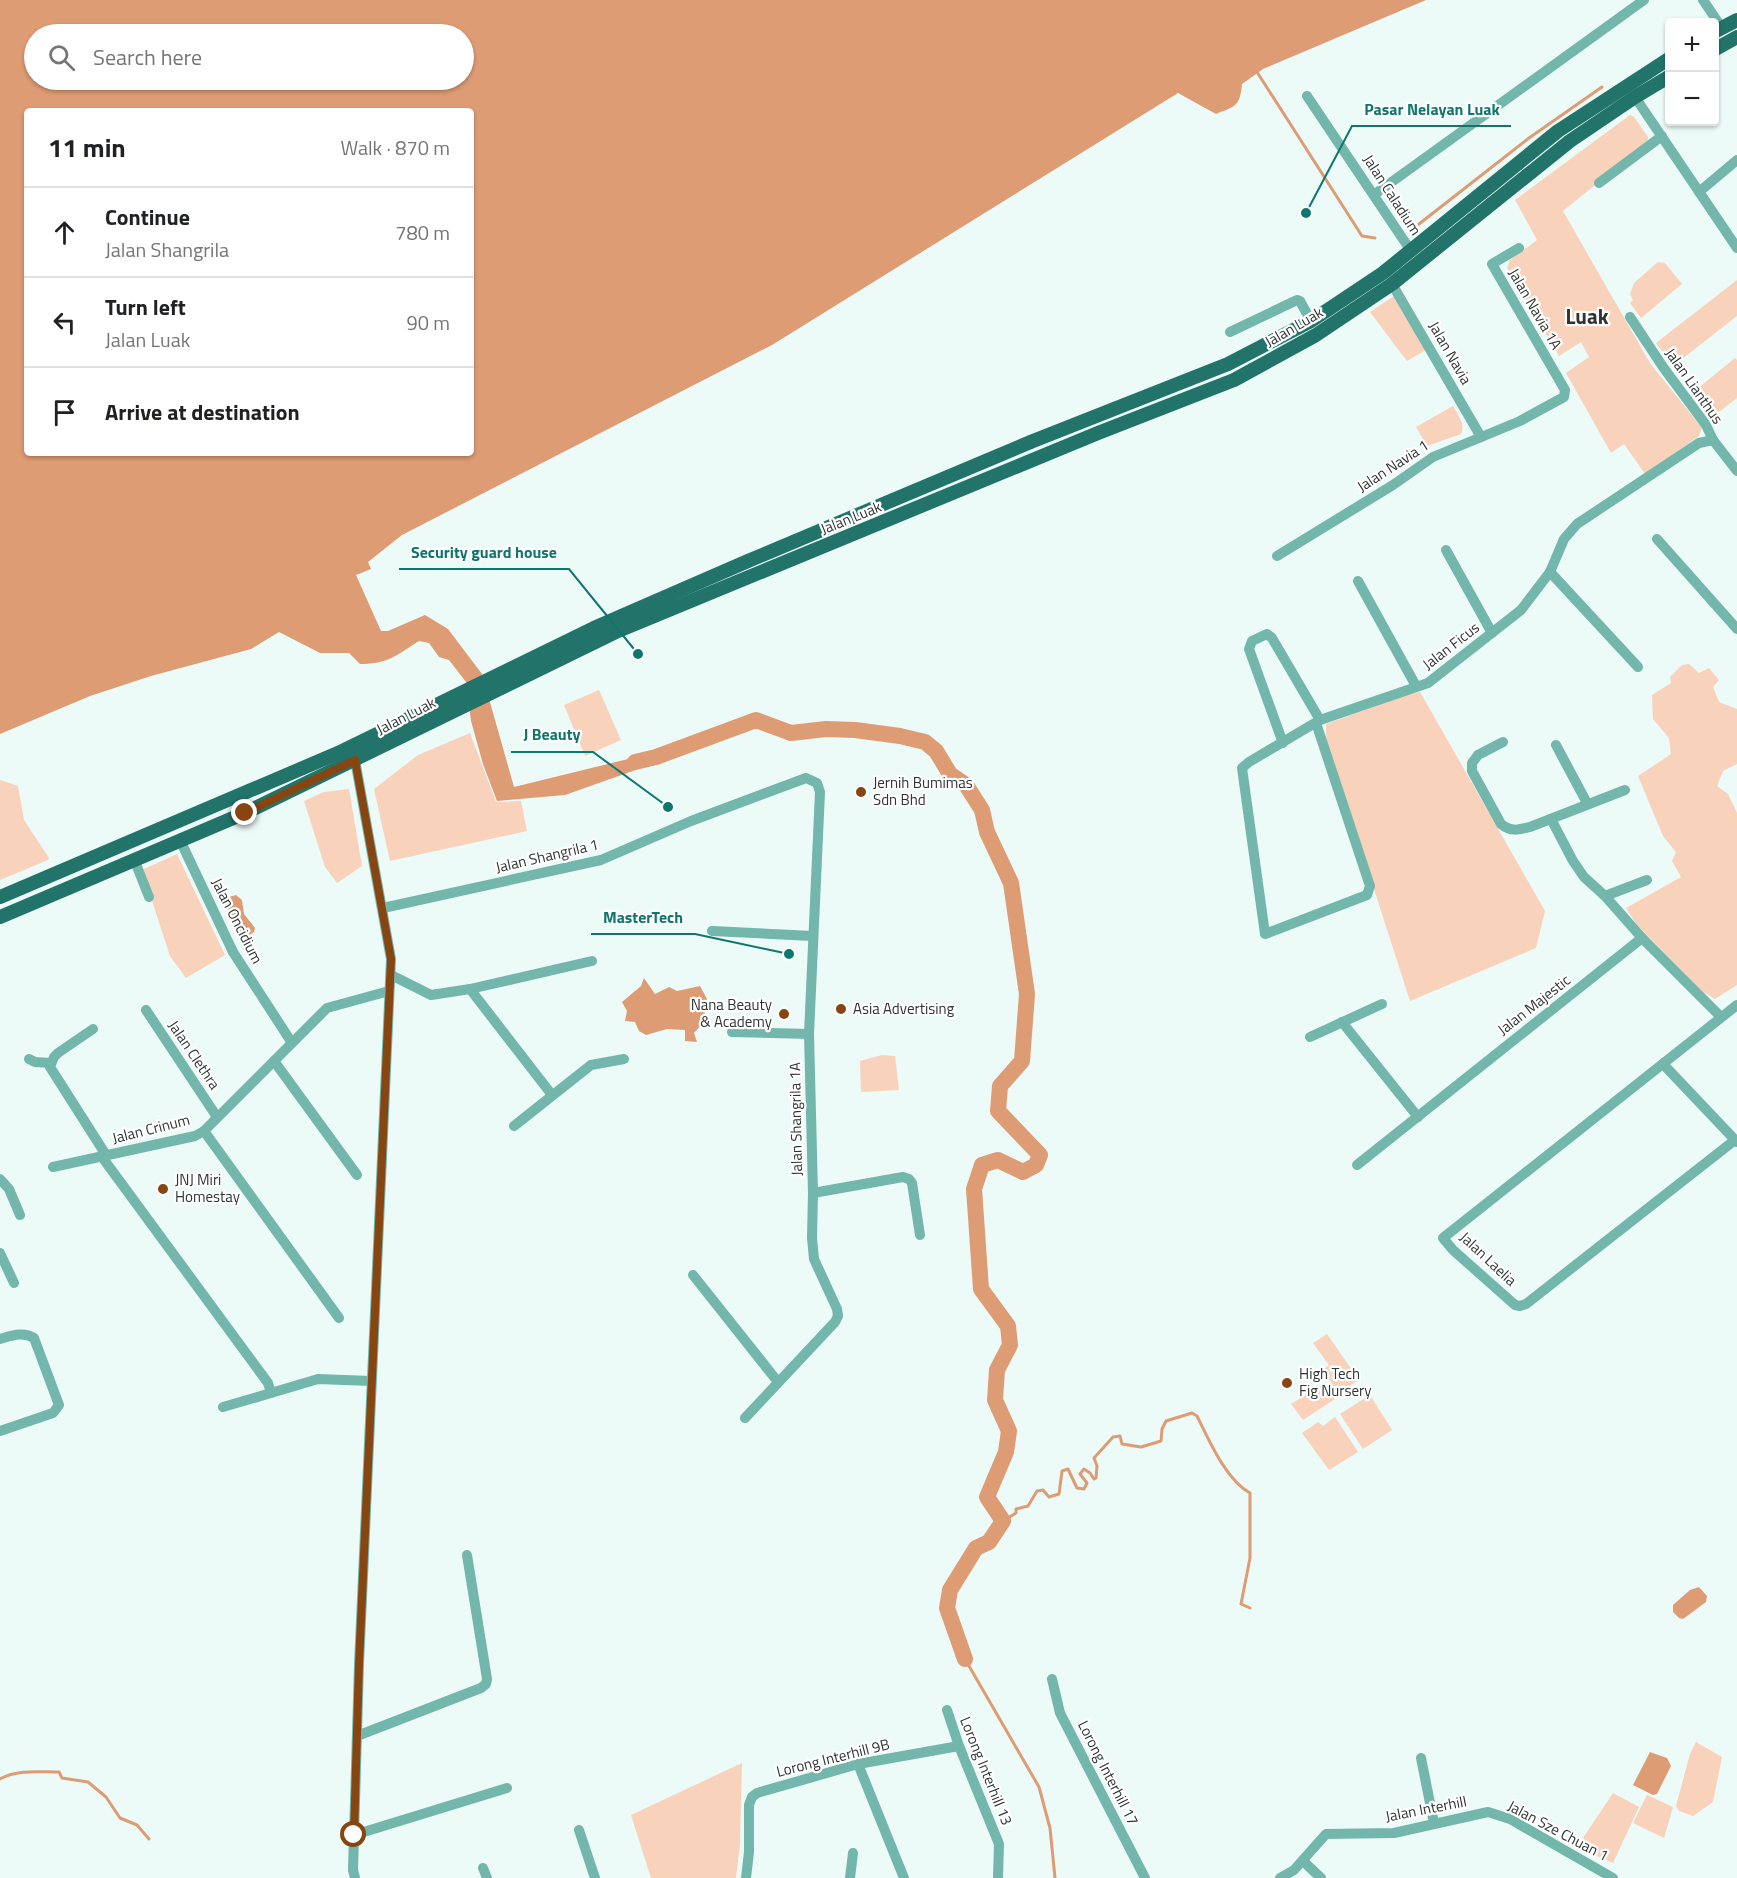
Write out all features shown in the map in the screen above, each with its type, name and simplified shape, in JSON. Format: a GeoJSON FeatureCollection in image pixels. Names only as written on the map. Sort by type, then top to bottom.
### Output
{"type":"FeatureCollection","features":[{"type":"Feature","properties":{"kind":"main road"},"geometry":{"type":"LineString","coordinates":[[1719,29],[1737,20]]}},
{"type":"Feature","properties":{"kind":"main road"},"geometry":{"type":"LineString","coordinates":[[1719,47],[1737,37]]}},
{"type":"Feature","properties":{"kind":"main road","name":"Jalan Luak"},"geometry":{"type":"LineString","coordinates":[[0,897],[451,705],[649,604],[1034,441],[1228,363],[1311,321],[1383,273],[1558,131],[1665,61]]}},
{"type":"Feature","properties":{"kind":"main road","name":"Jalan Luak"},"geometry":{"type":"LineString","coordinates":[[508,677],[1098,433],[1234,380],[1316,335],[1392,284],[1570,141],[1665,79]]}},
{"type":"Feature","properties":{"kind":"main road"},"geometry":{"type":"LineString","coordinates":[[1107,411],[1111,419],[1119,421],[1171,406]]}},
{"type":"Feature","properties":{"kind":"main road"},"geometry":{"type":"LineString","coordinates":[[1034,441],[1090,425],[1096,428],[1098,433]]}},
{"type":"Feature","properties":{"kind":"main road","name":"Jalan Luak"},"geometry":{"type":"LineString","coordinates":[[0,917],[245,813],[355,760],[451,705]]}},
{"type":"Feature","properties":{"kind":"street"},"geometry":{"type":"LineString","coordinates":[[1375,194],[1644,0]]}},
{"type":"Feature","properties":{"kind":"street"},"geometry":{"type":"LineString","coordinates":[[1703,0],[1712,18]]}},
{"type":"Feature","properties":{"kind":"street","name":"Jalan Caladium"},"geometry":{"type":"LineString","coordinates":[[1307,96],[1375,194],[1411,251]]}},
{"type":"Feature","properties":{"kind":"street"},"geometry":{"type":"LineString","coordinates":[[1635,97],[1737,248]]}},
{"type":"Feature","properties":{"kind":"street"},"geometry":{"type":"LineString","coordinates":[[1599,183],[1662,136]]}},
{"type":"Feature","properties":{"kind":"street"},"geometry":{"type":"LineString","coordinates":[[1700,192],[1737,160]]}},
{"type":"Feature","properties":{"kind":"street","name":"Jalan Navia 1A"},"geometry":{"type":"LineString","coordinates":[[1519,248],[1492,264],[1565,390],[1564,397]]}},
{"type":"Feature","properties":{"kind":"street","name":"Jalan Navia"},"geometry":{"type":"LineString","coordinates":[[1392,284],[1481,437]]}},
{"type":"Feature","properties":{"kind":"street"},"geometry":{"type":"LineString","coordinates":[[1230,332],[1297,300],[1300,301],[1311,321]]}},
{"type":"Feature","properties":{"kind":"street","name":"Jalan Lianthus"},"geometry":{"type":"LineString","coordinates":[[1630,317],[1706,425],[1713,440],[1737,471]]}},
{"type":"Feature","properties":{"kind":"street","name":"Jalan Navia 1"},"geometry":{"type":"LineString","coordinates":[[1277,556],[1374,497],[1433,457],[1520,421],[1564,397]]}},
{"type":"Feature","properties":{"kind":"street","name":"Jalan Ficus"},"geometry":{"type":"LineString","coordinates":[[1318,722],[1370,886],[1369,891],[1367,895],[1265,934],[1242,768],[1318,722],[1428,683],[1521,610],[1550,572],[1564,539],[1577,524],[1699,443],[1713,440]]}},
{"type":"Feature","properties":{"kind":"street"},"geometry":{"type":"LineString","coordinates":[[1657,539],[1737,629]]}},
{"type":"Feature","properties":{"kind":"street"},"geometry":{"type":"LineString","coordinates":[[1446,550],[1492,633]]}},
{"type":"Feature","properties":{"kind":"street"},"geometry":{"type":"LineString","coordinates":[[1550,572],[1638,667]]}},
{"type":"Feature","properties":{"kind":"street"},"geometry":{"type":"LineString","coordinates":[[1358,581],[1416,686]]}},
{"type":"Feature","properties":{"kind":"street"},"geometry":{"type":"LineString","coordinates":[[1282,743],[1249,650],[1252,641],[1267,634],[1272,638],[1318,722]]}},
{"type":"Feature","properties":{"kind":"street"},"geometry":{"type":"LineString","coordinates":[[1503,742],[1478,755],[1472,763],[1472,771],[1501,824],[1507,829],[1514,831],[1551,819],[1625,790]]}},
{"type":"Feature","properties":{"kind":"street"},"geometry":{"type":"LineString","coordinates":[[1556,745],[1587,803]]}},
{"type":"Feature","properties":{"kind":"street"},"geometry":{"type":"LineString","coordinates":[[355,760],[383,908],[390,951],[391,975],[371,1381],[357,1736],[353,1870],[356,1878]]}},
{"type":"Feature","properties":{"kind":"street","name":"Jalan Shangrila 1"},"geometry":{"type":"LineString","coordinates":[[383,908],[601,860],[691,821],[806,778],[813,780]]}},
{"type":"Feature","properties":{"kind":"street","name":"Jalan Shangrila 1A"},"geometry":{"type":"LineString","coordinates":[[744,1418],[835,1322],[838,1316],[814,1258],[812,1238],[809,1034],[820,792],[817,783],[813,780]]}},
{"type":"Feature","properties":{"kind":"street"},"geometry":{"type":"LineString","coordinates":[[1551,819],[1584,877],[1721,1017]]}},
{"type":"Feature","properties":{"kind":"street","name":"Jalan Oncidium"},"geometry":{"type":"LineString","coordinates":[[180,840],[233,952],[292,1042]]}},
{"type":"Feature","properties":{"kind":"street"},"geometry":{"type":"LineString","coordinates":[[134,859],[149,897]]}},
{"type":"Feature","properties":{"kind":"street"},"geometry":{"type":"LineString","coordinates":[[1605,896],[1647,880]]}},
{"type":"Feature","properties":{"kind":"street"},"geometry":{"type":"LineString","coordinates":[[712,931],[812,936]]}},
{"type":"Feature","properties":{"kind":"street","name":"Jalan Majestic"},"geometry":{"type":"LineString","coordinates":[[1357,1165],[1642,938]]}},
{"type":"Feature","properties":{"kind":"street"},"geometry":{"type":"LineString","coordinates":[[391,975],[430,995],[470,989],[592,961]]}},
{"type":"Feature","properties":{"kind":"street"},"geometry":{"type":"LineString","coordinates":[[470,989],[552,1095]]}},
{"type":"Feature","properties":{"kind":"street","name":"Jalan Crinum"},"geometry":{"type":"LineString","coordinates":[[53,1167],[195,1136],[204,1131],[327,1008],[389,991]]}},
{"type":"Feature","properties":{"kind":"street"},"geometry":{"type":"LineString","coordinates":[[1310,1037],[1382,1004]]}},
{"type":"Feature","properties":{"kind":"street","name":"Jalan Laelia"},"geometry":{"type":"LineString","coordinates":[[1663,1064],[1736,1141],[1526,1304],[1515,1305],[1453,1250],[1443,1238],[1737,1005]]}},
{"type":"Feature","properties":{"kind":"street","name":"Jalan Clethra"},"geometry":{"type":"LineString","coordinates":[[146,1010],[217,1117]]}},
{"type":"Feature","properties":{"kind":"street"},"geometry":{"type":"LineString","coordinates":[[1342,1022],[1418,1117]]}},
{"type":"Feature","properties":{"kind":"street"},"geometry":{"type":"LineString","coordinates":[[93,1029],[58,1053],[51,1063],[53,1073],[104,1156],[268,1383],[271,1393]]}},
{"type":"Feature","properties":{"kind":"street"},"geometry":{"type":"LineString","coordinates":[[732,1032],[809,1034]]}},
{"type":"Feature","properties":{"kind":"street"},"geometry":{"type":"LineString","coordinates":[[29,1059],[35,1062],[51,1063]]}},
{"type":"Feature","properties":{"kind":"street"},"geometry":{"type":"LineString","coordinates":[[514,1126],[591,1065],[624,1059]]}},
{"type":"Feature","properties":{"kind":"street"},"geometry":{"type":"LineString","coordinates":[[274,1060],[357,1175]]}},
{"type":"Feature","properties":{"kind":"street"},"geometry":{"type":"LineString","coordinates":[[204,1131],[339,1317]]}},
{"type":"Feature","properties":{"kind":"street"},"geometry":{"type":"LineString","coordinates":[[813,1193],[903,1177],[909,1179],[912,1183],[920,1235]]}},
{"type":"Feature","properties":{"kind":"street"},"geometry":{"type":"LineString","coordinates":[[0,1179],[9,1189],[20,1215]]}},
{"type":"Feature","properties":{"kind":"street"},"geometry":{"type":"LineString","coordinates":[[0,1253],[14,1283]]}},
{"type":"Feature","properties":{"kind":"street"},"geometry":{"type":"LineString","coordinates":[[693,1275],[778,1382]]}},
{"type":"Feature","properties":{"kind":"street"},"geometry":{"type":"LineString","coordinates":[[0,1338],[21,1334],[34,1338],[59,1405],[53,1413],[0,1431]]}},
{"type":"Feature","properties":{"kind":"street"},"geometry":{"type":"LineString","coordinates":[[223,1407],[318,1379],[371,1381]]}},
{"type":"Feature","properties":{"kind":"street"},"geometry":{"type":"LineString","coordinates":[[357,1736],[481,1688],[486,1684],[467,1555]]}},
{"type":"Feature","properties":{"kind":"street","name":"Lorong Interhill 17"},"geometry":{"type":"LineString","coordinates":[[1052,1679],[1060,1713],[1145,1878]]}},
{"type":"Feature","properties":{"kind":"street","name":"Lorong Interhill 13"},"geometry":{"type":"LineString","coordinates":[[947,1710],[959,1746],[999,1844],[998,1878]]}},
{"type":"Feature","properties":{"kind":"street","name":"Lorong Interhill 9B"},"geometry":{"type":"LineString","coordinates":[[746,1878],[749,1852],[749,1805],[752,1797],[757,1793],[858,1764],[959,1746]]}},
{"type":"Feature","properties":{"kind":"street"},"geometry":{"type":"LineString","coordinates":[[1421,1758],[1434,1823]]}},
{"type":"Feature","properties":{"kind":"street"},"geometry":{"type":"LineString","coordinates":[[858,1764],[904,1878]]}},
{"type":"Feature","properties":{"kind":"street"},"geometry":{"type":"LineString","coordinates":[[354,1835],[507,1788]]}},
{"type":"Feature","properties":{"kind":"street","name":"Jalan Interhill"},"geometry":{"type":"LineString","coordinates":[[1280,1878],[1294,1870],[1326,1834],[1394,1833],[1488,1812]]}},
{"type":"Feature","properties":{"kind":"street","name":"Jalan Sze Chuan 1"},"geometry":{"type":"LineString","coordinates":[[1488,1812],[1510,1819],[1613,1878]]}},
{"type":"Feature","properties":{"kind":"street"},"geometry":{"type":"LineString","coordinates":[[579,1830],[595,1878]]}},
{"type":"Feature","properties":{"kind":"street"},"geometry":{"type":"LineString","coordinates":[[850,1878],[853,1853]]}},
{"type":"Feature","properties":{"kind":"street"},"geometry":{"type":"LineString","coordinates":[[1303,1861],[1321,1878]]}},
{"type":"Feature","properties":{"kind":"shaded area"},"geometry":{"type":"Polygon","coordinates":[[[0,0],[1426,0],[1263,69],[1242,84],[1240,97],[1236,104],[1216,114],[1178,93],[772,345],[402,535],[368,562],[371,569],[356,575],[381,631],[388,631],[425,615],[448,629],[482,674],[514,787],[628,759],[656,757],[644,767],[565,795],[497,801],[483,764],[471,721],[466,682],[449,660],[439,657],[429,643],[419,641],[385,660],[360,664],[349,653],[320,653],[279,632],[251,649],[151,676],[90,696],[0,734],[0,0]]]}},
{"type":"Feature","properties":{"kind":"shaded area"},"geometry":{"type":"Polygon","coordinates":[[[1630,115],[1634,117],[1648,137],[1647,143],[1563,211],[1650,363],[1702,428],[1699,436],[1645,474],[1624,444],[1611,453],[1566,373],[1589,357],[1581,342],[1559,356],[1507,268],[1510,260],[1537,240],[1515,200],[1630,115]]]}},
{"type":"Feature","properties":{"kind":"shaded area"},"geometry":{"type":"Polygon","coordinates":[[[1658,262],[1665,263],[1682,284],[1641,318],[1630,303],[1633,300],[1630,294],[1634,283],[1658,262]]]}},
{"type":"Feature","properties":{"kind":"shaded area"},"geometry":{"type":"Polygon","coordinates":[[[1737,280],[1737,316],[1673,366],[1656,343],[1737,280]]]}},
{"type":"Feature","properties":{"kind":"shaded area"},"geometry":{"type":"Polygon","coordinates":[[[1394,296],[1426,350],[1407,361],[1370,312],[1394,296]]]}},
{"type":"Feature","properties":{"kind":"shaded area"},"geometry":{"type":"Polygon","coordinates":[[[1735,358],[1737,360],[1737,398],[1711,418],[1691,394],[1735,358]]]}},
{"type":"Feature","properties":{"kind":"shaded area"},"geometry":{"type":"Polygon","coordinates":[[[1453,406],[1462,424],[1461,434],[1427,446],[1416,427],[1453,406]]]}},
{"type":"Feature","properties":{"kind":"shaded area"},"geometry":{"type":"Polygon","coordinates":[[[1689,664],[1699,673],[1709,668],[1719,680],[1713,687],[1719,702],[1737,709],[1737,764],[1723,771],[1717,786],[1728,794],[1737,813],[1737,985],[1715,999],[1703,992],[1637,925],[1626,908],[1681,877],[1672,861],[1676,852],[1663,836],[1638,776],[1671,754],[1669,738],[1653,719],[1652,695],[1671,683],[1670,677],[1682,665],[1689,664]]]}},
{"type":"Feature","properties":{"kind":"shaded area"},"geometry":{"type":"Polygon","coordinates":[[[599,690],[621,740],[585,756],[564,705],[599,690]]]}},
{"type":"Feature","properties":{"kind":"shaded area"},"geometry":{"type":"Polygon","coordinates":[[[1420,692],[1545,911],[1536,948],[1410,1001],[1326,740],[1326,724],[1420,692]]]}},
{"type":"Feature","properties":{"kind":"shaded area"},"geometry":{"type":"Polygon","coordinates":[[[470,733],[496,802],[521,801],[527,831],[390,861],[374,789],[418,755],[470,733]]]}},
{"type":"Feature","properties":{"kind":"shaded area"},"geometry":{"type":"Polygon","coordinates":[[[0,780],[18,786],[24,820],[49,858],[0,880],[0,780]]]}},
{"type":"Feature","properties":{"kind":"shaded area"},"geometry":{"type":"Polygon","coordinates":[[[349,789],[362,866],[337,883],[325,867],[304,801],[324,792],[349,789]]]}},
{"type":"Feature","properties":{"kind":"shaded area"},"geometry":{"type":"Polygon","coordinates":[[[177,854],[225,955],[186,978],[170,956],[142,870],[177,854]]]}},
{"type":"Feature","properties":{"kind":"shaded area"},"geometry":{"type":"Polygon","coordinates":[[[236,895],[242,900],[244,914],[255,928],[254,932],[244,938],[240,936],[225,902],[226,898],[236,895]]]}},
{"type":"Feature","properties":{"kind":"shaded area"},"geometry":{"type":"Polygon","coordinates":[[[644,978],[655,994],[669,987],[677,991],[700,986],[707,999],[703,1023],[694,1033],[697,1042],[685,1041],[685,1030],[667,1029],[646,1035],[639,1031],[635,1022],[625,1021],[627,1011],[622,1002],[641,986],[644,978]]]}},
{"type":"Feature","properties":{"kind":"shaded area"},"geometry":{"type":"Polygon","coordinates":[[[882,1055],[895,1056],[899,1090],[861,1092],[860,1061],[882,1055]]]}},
{"type":"Feature","properties":{"kind":"shaded area"},"geometry":{"type":"Polygon","coordinates":[[[1327,1334],[1359,1380],[1338,1393],[1323,1370],[1329,1365],[1313,1343],[1327,1334]]]}},
{"type":"Feature","properties":{"kind":"shaded area"},"geometry":{"type":"Polygon","coordinates":[[[1325,1383],[1335,1399],[1303,1420],[1291,1404],[1325,1383]]]}},
{"type":"Feature","properties":{"kind":"shaded area"},"geometry":{"type":"Polygon","coordinates":[[[1370,1395],[1392,1430],[1363,1449],[1340,1414],[1370,1395]]]}},
{"type":"Feature","properties":{"kind":"shaded area"},"geometry":{"type":"Polygon","coordinates":[[[1335,1417],[1358,1452],[1329,1470],[1302,1433],[1318,1422],[1323,1426],[1335,1417]]]}},
{"type":"Feature","properties":{"kind":"shaded area"},"geometry":{"type":"Polygon","coordinates":[[[1699,1587],[1707,1596],[1706,1602],[1683,1619],[1679,1618],[1673,1612],[1673,1605],[1690,1590],[1699,1587]]]}},
{"type":"Feature","properties":{"kind":"shaded area"},"geometry":{"type":"Polygon","coordinates":[[[1696,1742],[1722,1757],[1713,1802],[1693,1816],[1679,1811],[1676,1806],[1690,1754],[1696,1742]]]}},
{"type":"Feature","properties":{"kind":"shaded area"},"geometry":{"type":"Polygon","coordinates":[[[1650,1752],[1667,1758],[1671,1766],[1657,1794],[1653,1795],[1633,1785],[1650,1752]]]}},
{"type":"Feature","properties":{"kind":"shaded area"},"geometry":{"type":"Polygon","coordinates":[[[742,1763],[740,1844],[736,1878],[651,1878],[631,1815],[742,1763]]]}},
{"type":"Feature","properties":{"kind":"shaded area"},"geometry":{"type":"Polygon","coordinates":[[[1613,1793],[1639,1807],[1613,1863],[1577,1847],[1613,1793]]]}},
{"type":"Feature","properties":{"kind":"shaded area"},"geometry":{"type":"Polygon","coordinates":[[[1647,1795],[1673,1807],[1664,1838],[1633,1823],[1647,1795]]]}},
{"type":"Feature","properties":{"kind":"waterway"},"geometry":{"type":"LineString","coordinates":[[1257,72],[1362,236],[1375,238]]}},
{"type":"Feature","properties":{"kind":"waterway"},"geometry":{"type":"LineString","coordinates":[[1419,224],[1529,138],[1602,87]]}},
{"type":"Feature","properties":{"kind":"waterway"},"geometry":{"type":"LineString","coordinates":[[635,762],[656,757],[756,720],[791,733],[826,729],[855,730],[925,742],[936,751],[950,774],[966,785],[982,810],[987,832],[1011,883],[1027,994],[1022,1061],[1000,1086],[998,1111],[1040,1155],[1036,1165],[1023,1172],[998,1160],[982,1165],[974,1189],[981,1289],[1008,1326],[1010,1345],[997,1370],[995,1400],[1009,1431],[1006,1452],[987,1497],[1003,1521],[989,1542],[976,1548],[950,1590],[947,1608],[965,1659]]}},
{"type":"Feature","properties":{"kind":"waterway"},"geometry":{"type":"LineString","coordinates":[[1003,1521],[1016,1513],[1016,1509],[1028,1506],[1037,1491],[1043,1490],[1049,1497],[1059,1494],[1062,1471],[1068,1469],[1077,1488],[1084,1489],[1087,1483],[1080,1474],[1084,1469],[1094,1479],[1096,1478],[1097,1466],[1094,1458],[1113,1437],[1120,1436],[1122,1444],[1141,1447],[1161,1441],[1162,1429],[1166,1421],[1192,1413],[1197,1416],[1233,1479],[1250,1493],[1250,1558],[1241,1604],[1250,1608]]}},
{"type":"Feature","properties":{"kind":"waterway"},"geometry":{"type":"LineString","coordinates":[[965,1659],[1039,1787],[1050,1828],[1055,1878]]}},
{"type":"Feature","properties":{"kind":"waterway"},"geometry":{"type":"LineString","coordinates":[[0,1779],[21,1772],[59,1772],[62,1778],[88,1782],[106,1797],[120,1818],[137,1825],[149,1839]]}},
{"type":"Feature","properties":{"kind":"place","name":"Pasar Nelayan Luak"},"geometry":{"type":"Point","coordinates":[1306,213]}},
{"type":"Feature","properties":{"kind":"place","name":"Security guard house"},"geometry":{"type":"Point","coordinates":[638,654]}},
{"type":"Feature","properties":{"kind":"place","name":"Jernih Bumimas Sdn Bhd"},"geometry":{"type":"Point","coordinates":[861,792]}},
{"type":"Feature","properties":{"kind":"place","name":"J Beauty"},"geometry":{"type":"Point","coordinates":[668,807]}},
{"type":"Feature","properties":{"kind":"place","name":"MasterTech"},"geometry":{"type":"Point","coordinates":[789,954]}},
{"type":"Feature","properties":{"kind":"place","name":"Asia Advertising"},"geometry":{"type":"Point","coordinates":[841,1009]}},
{"type":"Feature","properties":{"kind":"place","name":"Nana Beauty & Academy"},"geometry":{"type":"Point","coordinates":[784,1014]}},
{"type":"Feature","properties":{"kind":"place","name":"JNJ Miri Homestay"},"geometry":{"type":"Point","coordinates":[163,1189]}},
{"type":"Feature","properties":{"kind":"place","name":"High Tech Fig Nursery"},"geometry":{"type":"Point","coordinates":[1287,1383]}},
{"type":"Feature","properties":{"kind":"district","name":"Luak"},"geometry":{"type":"Point","coordinates":[1587,317]}},
{"type":"Feature","properties":{"kind":"route"},"geometry":{"type":"LineString","coordinates":[[245,813],[355,760],[391,959],[359,1664],[354,1835]]}}]}
